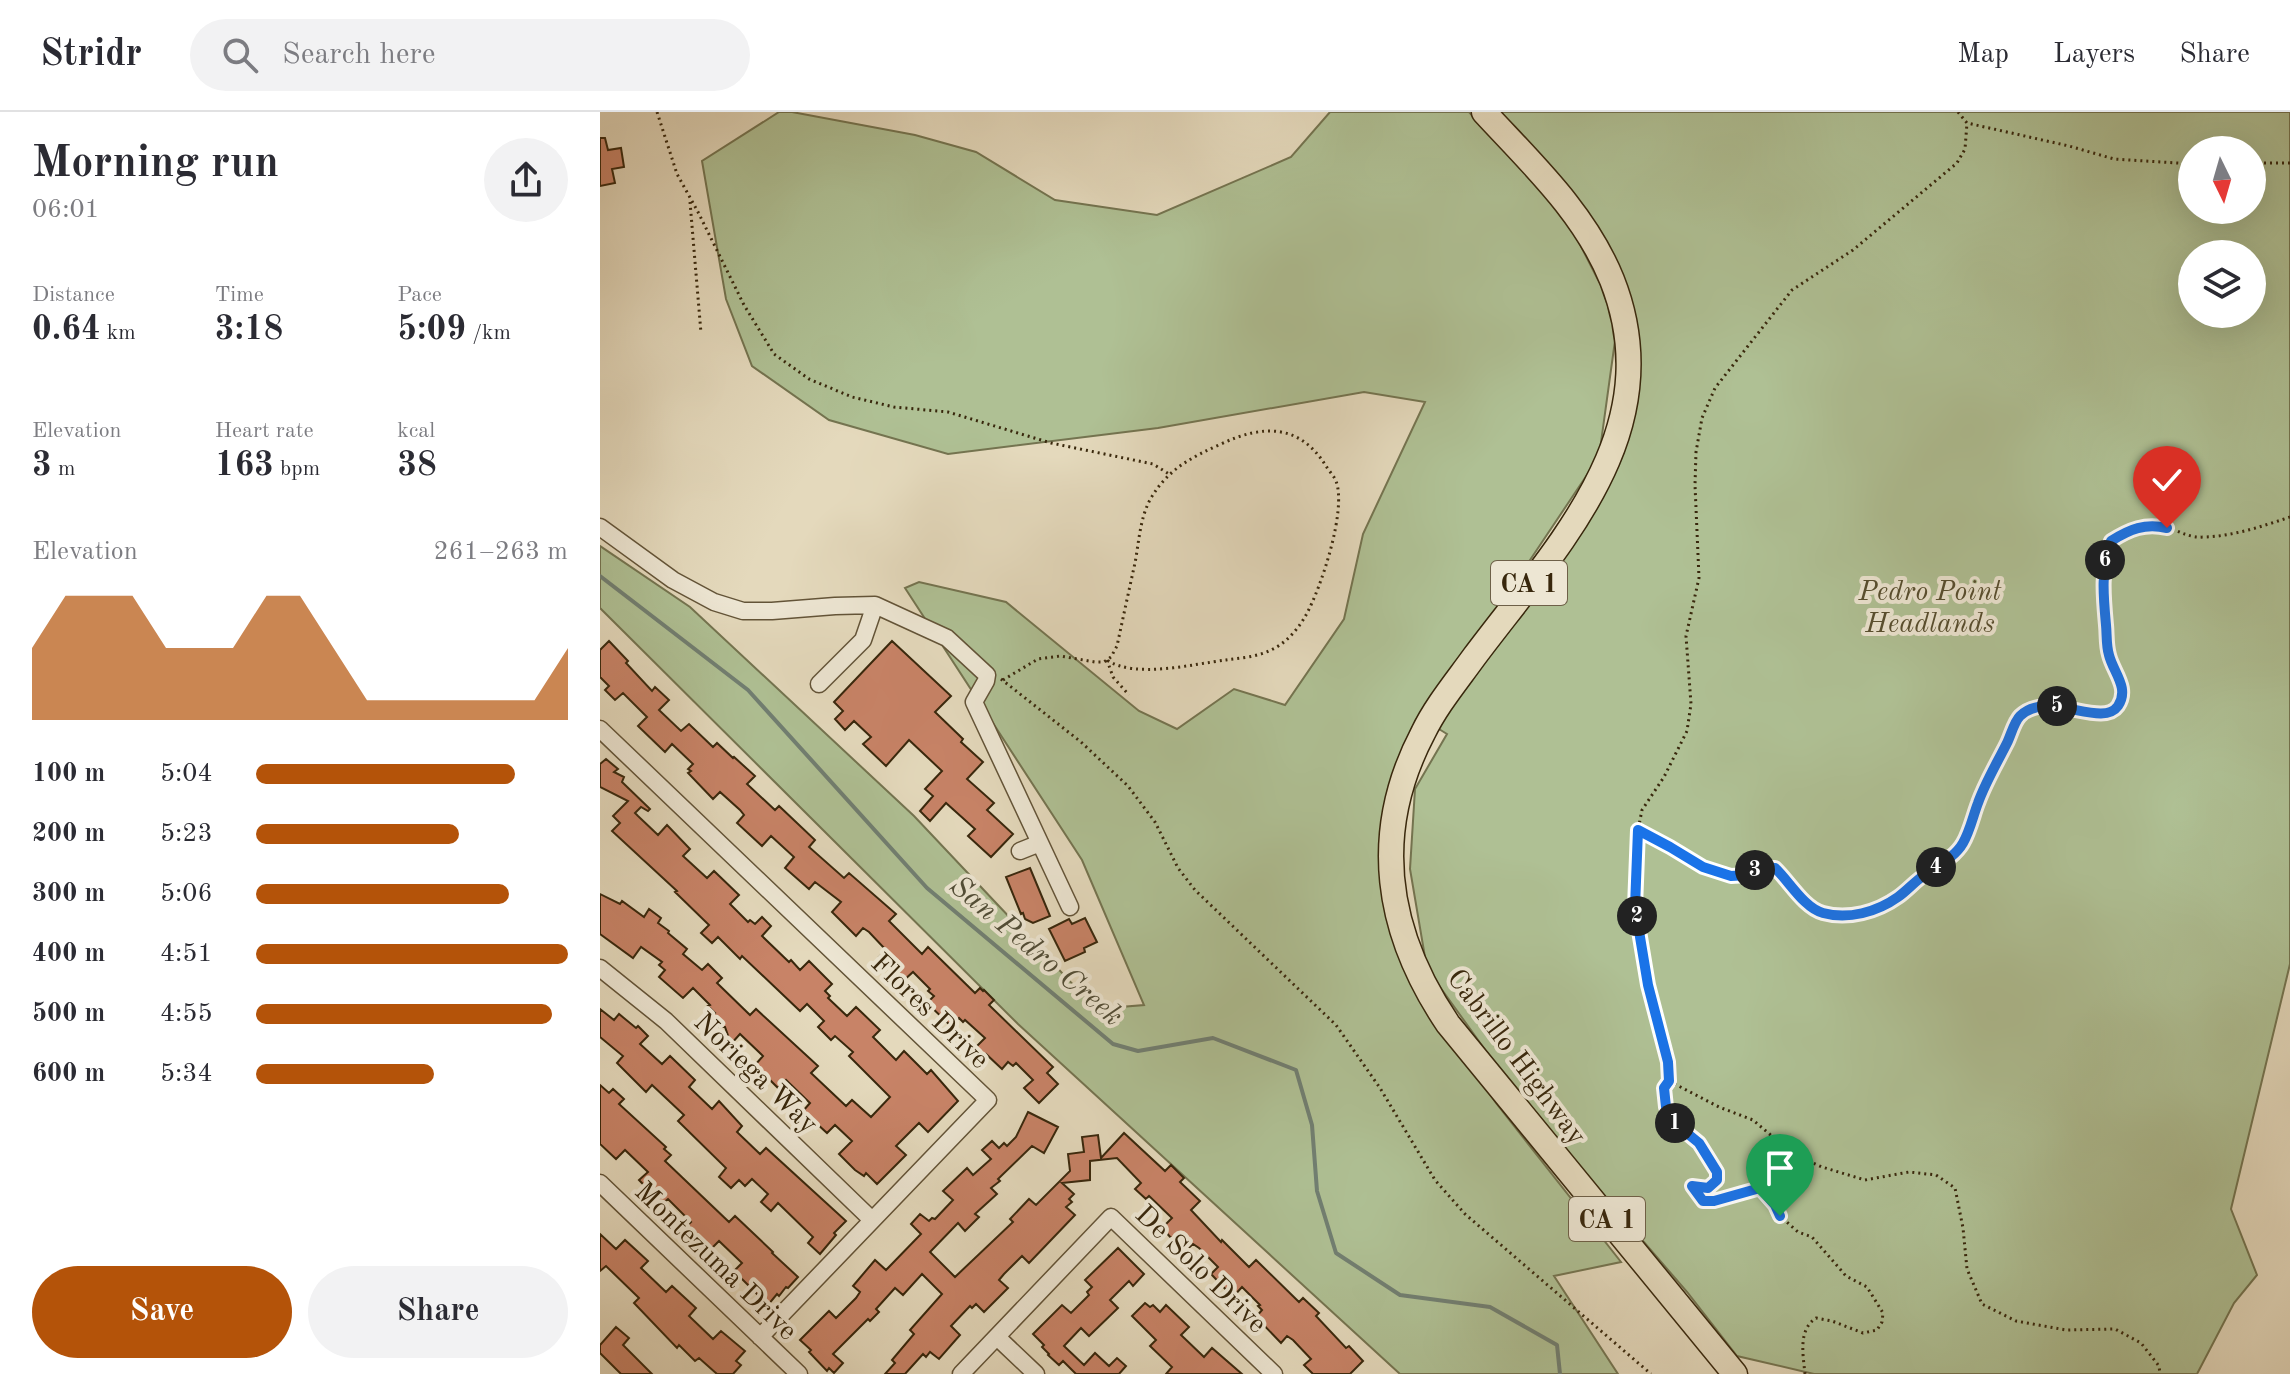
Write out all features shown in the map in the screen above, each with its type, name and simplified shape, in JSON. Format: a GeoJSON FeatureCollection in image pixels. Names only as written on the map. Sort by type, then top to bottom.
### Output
{"type":"FeatureCollection","features":[{"type":"Feature","properties":{"kind":"highway","name":"Cabrillo Highway"},"geometry":{"type":"LineString","coordinates":[[1484,112],[1568,205],[1599,253],[1617,296],[1625,330],[1628,364],[1626,397],[1614,448],[1592,494],[1447,694],[1415,749],[1394,813],[1390,858],[1393,898],[1411,956],[1448,1024],[1735,1374]]}},
{"type":"Feature","properties":{"kind":"street"},"geometry":{"type":"LineString","coordinates":[[600,527],[685,588],[714,602],[743,611],[875,605],[947,638],[987,675],[974,702],[1070,907]]}},
{"type":"Feature","properties":{"kind":"street"},"geometry":{"type":"LineString","coordinates":[[819,684],[863,640],[875,605]]}},
{"type":"Feature","properties":{"kind":"street","name":"Flores Drive"},"geometry":{"type":"LineString","coordinates":[[600,729],[988,1100],[760,1337]]}},
{"type":"Feature","properties":{"kind":"street"},"geometry":{"type":"LineString","coordinates":[[1020,851],[1040,843]]}},
{"type":"Feature","properties":{"kind":"street","name":"Noriega Way"},"geometry":{"type":"LineString","coordinates":[[600,968],[666,1021],[872,1220]]}},
{"type":"Feature","properties":{"kind":"street","name":"Montezuma Drive"},"geometry":{"type":"LineString","coordinates":[[600,1183],[799,1374]]}},
{"type":"Feature","properties":{"kind":"street","name":"De Solo Drive"},"geometry":{"type":"LineString","coordinates":[[961,1374],[1111,1217],[1274,1374]]}},
{"type":"Feature","properties":{"kind":"street"},"geometry":{"type":"LineString","coordinates":[[997,1337],[1036,1374]]}},
{"type":"Feature","properties":{"kind":"path"},"geometry":{"type":"LineString","coordinates":[[657,112],[677,174],[744,305],[774,354],[809,379],[852,397],[894,407],[948,412],[1051,443],[1153,464],[1170,474]]}},
{"type":"Feature","properties":{"kind":"path"},"geometry":{"type":"LineString","coordinates":[[1958,112],[1967,123],[2114,159],[2178,163]]}},
{"type":"Feature","properties":{"kind":"path"},"geometry":{"type":"LineString","coordinates":[[1805,1374],[1802,1352],[1809,1323],[1816,1318],[1863,1333],[1877,1330],[1883,1313],[1867,1287],[1846,1276],[1812,1237],[1798,1232],[1780,1216],[1760,1188],[1714,1201],[1703,1201],[1692,1186],[1708,1188],[1717,1180],[1717,1172],[1699,1143],[1671,1120],[1666,1107],[1664,1088],[1669,1081],[1668,1062],[1648,985],[1635,907],[1638,830],[1642,810],[1664,777],[1687,731],[1691,704],[1686,636],[1699,578],[1696,452],[1702,418],[1715,388],[1792,290],[1853,250],[1957,163],[1965,149],[1967,123]]}},
{"type":"Feature","properties":{"kind":"path"},"geometry":{"type":"LineString","coordinates":[[2266,163],[2290,163]]}},
{"type":"Feature","properties":{"kind":"path"},"geometry":{"type":"LineString","coordinates":[[690,198],[701,333]]}},
{"type":"Feature","properties":{"kind":"path"},"geometry":{"type":"LineString","coordinates":[[1003,680],[1038,659],[1060,656],[1095,662],[1107,660],[1129,669],[1250,657],[1274,649],[1295,631],[1306,615],[1323,574],[1337,519],[1337,482],[1321,457],[1304,439],[1287,432],[1263,431],[1234,437],[1184,461],[1170,474],[1150,499],[1117,646],[1107,660]]}},
{"type":"Feature","properties":{"kind":"path"},"geometry":{"type":"LineString","coordinates":[[1638,830],[1703,867],[1731,876],[1748,875],[1759,868],[1775,868],[1802,899],[1820,913],[1842,916],[1865,913],[1897,898],[1962,846],[1978,801],[2020,716],[2036,707],[2052,705],[2096,714],[2110,713],[2117,707],[2122,696],[2121,684],[2109,655],[2102,582],[2111,541],[2143,526],[2167,528],[2193,538],[2249,530],[2290,517]]}},
{"type":"Feature","properties":{"kind":"path"},"geometry":{"type":"LineString","coordinates":[[1107,660],[1113,677],[1129,695]]}},
{"type":"Feature","properties":{"kind":"path"},"geometry":{"type":"LineString","coordinates":[[979,668],[1003,680],[1081,742],[1128,786],[1155,822],[1178,868],[1195,890],[1336,1025],[1380,1088],[1435,1180],[1465,1214],[1651,1374]]}},
{"type":"Feature","properties":{"kind":"path"},"geometry":{"type":"LineString","coordinates":[[1669,1081],[1719,1107],[1753,1120],[1793,1154],[1822,1167],[1865,1180],[1909,1172],[1936,1175],[1955,1188],[1967,1269],[1982,1304],[2016,1321],[2066,1330],[2115,1329],[2141,1343],[2159,1366],[2160,1374]]}},
{"type":"Feature","properties":{"kind":"green space"},"geometry":{"type":"Polygon","coordinates":[[[779,112],[915,135],[976,152],[1055,200],[1157,215],[1291,157],[1330,112],[1469,112],[1567,219],[1618,319],[1599,457],[1412,730],[1380,861],[1401,962],[1496,1103],[1621,1262],[1554,1276],[1618,1374],[1400,1374],[1018,1024],[600,608],[600,546],[690,607],[914,816],[1096,1009],[1144,1005],[1082,860],[905,588],[919,582],[1006,602],[1139,711],[1177,729],[1234,689],[1285,705],[1344,619],[1363,534],[1425,402],[1364,392],[1158,428],[948,454],[829,420],[752,366],[726,299],[702,161],[779,112]]]}},
{"type":"Feature","properties":{"kind":"green space","name":"Pedro Point Headlands"},"geometry":{"type":"Polygon","coordinates":[[[1495,112],[2290,112],[2290,964],[2231,1209],[2257,1275],[2234,1303],[2197,1374],[1814,1374],[1737,1356],[1687,1292],[1519,1097],[1427,969],[1410,869],[1415,789],[1447,734],[1426,721],[1600,462],[1625,364],[1588,238],[1495,112]]]}},
{"type":"Feature","properties":{"kind":"building"},"geometry":{"type":"Polygon","coordinates":[[[600,138],[605,138],[608,150],[621,148],[624,167],[612,169],[615,183],[600,186],[600,138]]]}},
{"type":"Feature","properties":{"kind":"building"},"geometry":{"type":"Polygon","coordinates":[[[609,641],[652,691],[655,687],[669,700],[659,710],[681,731],[689,724],[713,747],[717,743],[734,757],[755,776],[747,784],[775,810],[779,806],[815,840],[809,847],[844,878],[849,873],[896,914],[889,921],[922,954],[928,947],[975,993],[980,988],[994,1000],[989,1005],[1053,1067],[1047,1073],[1058,1084],[1039,1103],[1024,1088],[1033,1080],[1016,1063],[1013,1066],[1008,1062],[1002,1069],[986,1054],[983,1057],[974,1049],[985,1038],[965,1020],[963,1022],[959,1018],[951,1026],[927,1003],[934,996],[913,972],[903,981],[879,957],[886,950],[869,932],[863,928],[856,936],[832,912],[841,902],[815,882],[809,889],[785,868],[794,857],[771,836],[762,846],[737,823],[744,815],[740,810],[720,792],[713,799],[688,773],[693,764],[672,744],[665,752],[638,726],[647,717],[623,693],[615,700],[605,690],[609,686],[600,677],[600,650],[609,641]]]}},
{"type":"Feature","properties":{"kind":"building"},"geometry":{"type":"Polygon","coordinates":[[[892,641],[951,696],[935,712],[983,762],[967,779],[994,803],[987,810],[1013,834],[991,857],[968,836],[975,829],[946,803],[930,821],[920,811],[933,796],[925,789],[942,771],[909,740],[886,766],[863,744],[871,737],[854,721],[845,730],[835,719],[843,711],[834,702],[892,641]]]}},
{"type":"Feature","properties":{"kind":"building"},"geometry":{"type":"Polygon","coordinates":[[[606,759],[618,769],[614,772],[624,777],[622,782],[650,809],[641,807],[635,813],[638,816],[658,835],[667,825],[690,849],[683,856],[707,878],[714,871],[739,895],[730,904],[748,922],[750,920],[755,924],[762,917],[771,926],[762,936],[789,962],[791,960],[800,970],[809,961],[832,984],[825,991],[830,996],[828,998],[847,1016],[856,1007],[880,1030],[873,1037],[896,1060],[904,1051],[927,1074],[931,1070],[958,1101],[928,1132],[919,1123],[896,1146],[906,1155],[877,1184],[866,1173],[864,1176],[855,1170],[839,1154],[852,1141],[835,1125],[827,1133],[803,1111],[810,1103],[786,1080],[778,1088],[755,1065],[763,1056],[740,1034],[731,1044],[725,1027],[713,1027],[712,1016],[715,1013],[693,988],[683,998],[659,977],[665,970],[659,965],[662,962],[641,947],[633,958],[600,934],[600,894],[620,904],[622,901],[644,917],[649,909],[661,918],[658,923],[687,949],[683,954],[702,970],[708,964],[722,978],[717,983],[750,1015],[756,1009],[818,1066],[811,1073],[846,1106],[852,1100],[871,1117],[890,1097],[849,1056],[853,1052],[835,1036],[831,1040],[818,1027],[824,1021],[807,1004],[800,1011],[718,937],[712,943],[701,933],[709,925],[612,831],[620,823],[613,816],[628,801],[600,787],[600,764],[606,759]]]}},
{"type":"Feature","properties":{"kind":"building"},"geometry":{"type":"Polygon","coordinates":[[[1030,868],[1050,916],[1033,923],[1021,914],[1006,877],[1030,868]]]}},
{"type":"Feature","properties":{"kind":"building"},"geometry":{"type":"Polygon","coordinates":[[[1085,918],[1097,942],[1084,948],[1085,952],[1065,961],[1049,929],[1069,919],[1072,924],[1085,918]]]}},
{"type":"Feature","properties":{"kind":"building"},"geometry":{"type":"Polygon","coordinates":[[[600,1009],[614,1020],[619,1014],[636,1028],[638,1026],[648,1036],[640,1044],[662,1064],[670,1056],[695,1080],[689,1087],[712,1109],[719,1101],[742,1126],[737,1132],[760,1154],[766,1148],[846,1221],[820,1254],[808,1243],[813,1237],[778,1203],[771,1211],[761,1202],[768,1194],[752,1179],[745,1186],[739,1180],[731,1188],[719,1177],[726,1168],[678,1121],[684,1115],[652,1085],[646,1092],[617,1063],[623,1056],[600,1037],[600,1009]]]}},
{"type":"Feature","properties":{"kind":"building"},"geometry":{"type":"Polygon","coordinates":[[[600,1085],[609,1093],[613,1089],[624,1099],[619,1104],[666,1147],[664,1149],[671,1155],[665,1161],[729,1222],[735,1216],[798,1277],[768,1305],[734,1271],[742,1263],[719,1241],[710,1250],[686,1227],[691,1222],[668,1199],[662,1204],[639,1180],[648,1172],[625,1150],[616,1159],[600,1144],[600,1085]]]}},
{"type":"Feature","properties":{"kind":"building"},"geometry":{"type":"Polygon","coordinates":[[[1028,1112],[1058,1127],[1044,1153],[1032,1146],[998,1179],[1000,1181],[991,1188],[997,1194],[975,1214],[979,1217],[965,1231],[958,1223],[930,1252],[955,1277],[1013,1222],[1010,1219],[1029,1199],[1036,1205],[1070,1171],[1068,1154],[1084,1152],[1082,1137],[1098,1135],[1101,1158],[1124,1133],[1165,1171],[1171,1165],[1184,1178],[1180,1182],[1200,1201],[1191,1210],[1221,1242],[1249,1267],[1256,1260],[1299,1302],[1303,1298],[1346,1348],[1349,1346],[1363,1361],[1350,1374],[1313,1374],[1304,1365],[1311,1359],[1293,1340],[1287,1336],[1281,1343],[1256,1317],[1262,1310],[1260,1305],[1242,1287],[1233,1297],[1211,1274],[1218,1267],[1199,1248],[1193,1244],[1184,1252],[1162,1228],[1172,1218],[1149,1196],[1146,1199],[1135,1189],[1141,1183],[1117,1158],[1090,1161],[1090,1180],[1062,1183],[1074,1194],[1069,1199],[1072,1202],[1066,1207],[1075,1215],[1029,1263],[1022,1256],[1004,1274],[999,1280],[1008,1288],[984,1312],[976,1304],[972,1308],[970,1306],[951,1326],[960,1335],[939,1359],[930,1352],[926,1357],[923,1354],[905,1374],[885,1374],[895,1363],[892,1360],[914,1334],[910,1330],[942,1294],[922,1274],[903,1295],[895,1288],[876,1309],[879,1312],[833,1354],[843,1363],[834,1373],[829,1368],[827,1371],[800,1340],[829,1311],[836,1318],[856,1298],[860,1292],[853,1286],[875,1260],[886,1270],[921,1234],[911,1224],[920,1214],[929,1221],[935,1219],[953,1200],[943,1191],[967,1168],[973,1175],[991,1159],[982,1150],[992,1141],[999,1148],[1004,1143],[1007,1146],[1016,1137],[1028,1112]]]}},
{"type":"Feature","properties":{"kind":"building"},"geometry":{"type":"Polygon","coordinates":[[[600,1234],[616,1249],[625,1240],[648,1261],[641,1268],[666,1292],[672,1286],[696,1308],[689,1316],[713,1339],[721,1331],[745,1351],[736,1361],[741,1365],[733,1374],[717,1374],[699,1358],[695,1361],[679,1345],[677,1348],[634,1303],[639,1298],[606,1266],[600,1271],[600,1234]]]}},
{"type":"Feature","properties":{"kind":"building"},"geometry":{"type":"Polygon","coordinates":[[[1118,1248],[1144,1274],[1133,1286],[1129,1281],[1110,1300],[1118,1308],[1089,1336],[1081,1328],[1064,1346],[1084,1365],[1095,1353],[1109,1366],[1117,1358],[1126,1366],[1119,1374],[1076,1374],[1063,1361],[1059,1365],[1048,1355],[1042,1347],[1044,1345],[1033,1334],[1062,1305],[1071,1313],[1089,1295],[1087,1292],[1092,1287],[1085,1280],[1118,1248]]]}},
{"type":"Feature","properties":{"kind":"building"},"geometry":{"type":"Polygon","coordinates":[[[1145,1303],[1150,1307],[1153,1305],[1160,1312],[1166,1305],[1189,1327],[1181,1335],[1204,1357],[1212,1348],[1242,1374],[1166,1374],[1172,1367],[1150,1346],[1156,1340],[1132,1316],[1145,1303]]]}},
{"type":"Feature","properties":{"kind":"building"},"geometry":{"type":"Polygon","coordinates":[[[616,1327],[629,1338],[623,1345],[652,1374],[621,1374],[600,1353],[600,1345],[616,1327]]]}},
{"type":"Feature","properties":{"kind":"waterway","name":"San Pedro Creek"},"geometry":{"type":"LineString","coordinates":[[600,576],[748,690],[927,888],[1113,1044],[1138,1051],[1213,1038],[1296,1070],[1312,1125],[1317,1191],[1336,1253],[1400,1295],[1490,1307],[1557,1345],[1560,1374]]}},
{"type":"Feature","properties":{"kind":"route"},"geometry":{"type":"LineString","coordinates":[[1780,1216],[1760,1188],[1714,1201],[1703,1201],[1692,1186],[1708,1188],[1717,1180],[1717,1172],[1699,1143],[1671,1120],[1666,1107],[1664,1088],[1669,1081],[1668,1062],[1648,985],[1635,907],[1638,830],[1703,867],[1731,876],[1748,875],[1759,868],[1775,868],[1802,899],[1820,913],[1842,916],[1865,913],[1897,898],[1962,846],[1978,801],[2020,716],[2036,707],[2052,705],[2096,714],[2110,713],[2117,707],[2122,696],[2121,684],[2109,655],[2102,582],[2105,562],[2111,541],[2127,531],[2154,525],[2167,528]]}}]}
